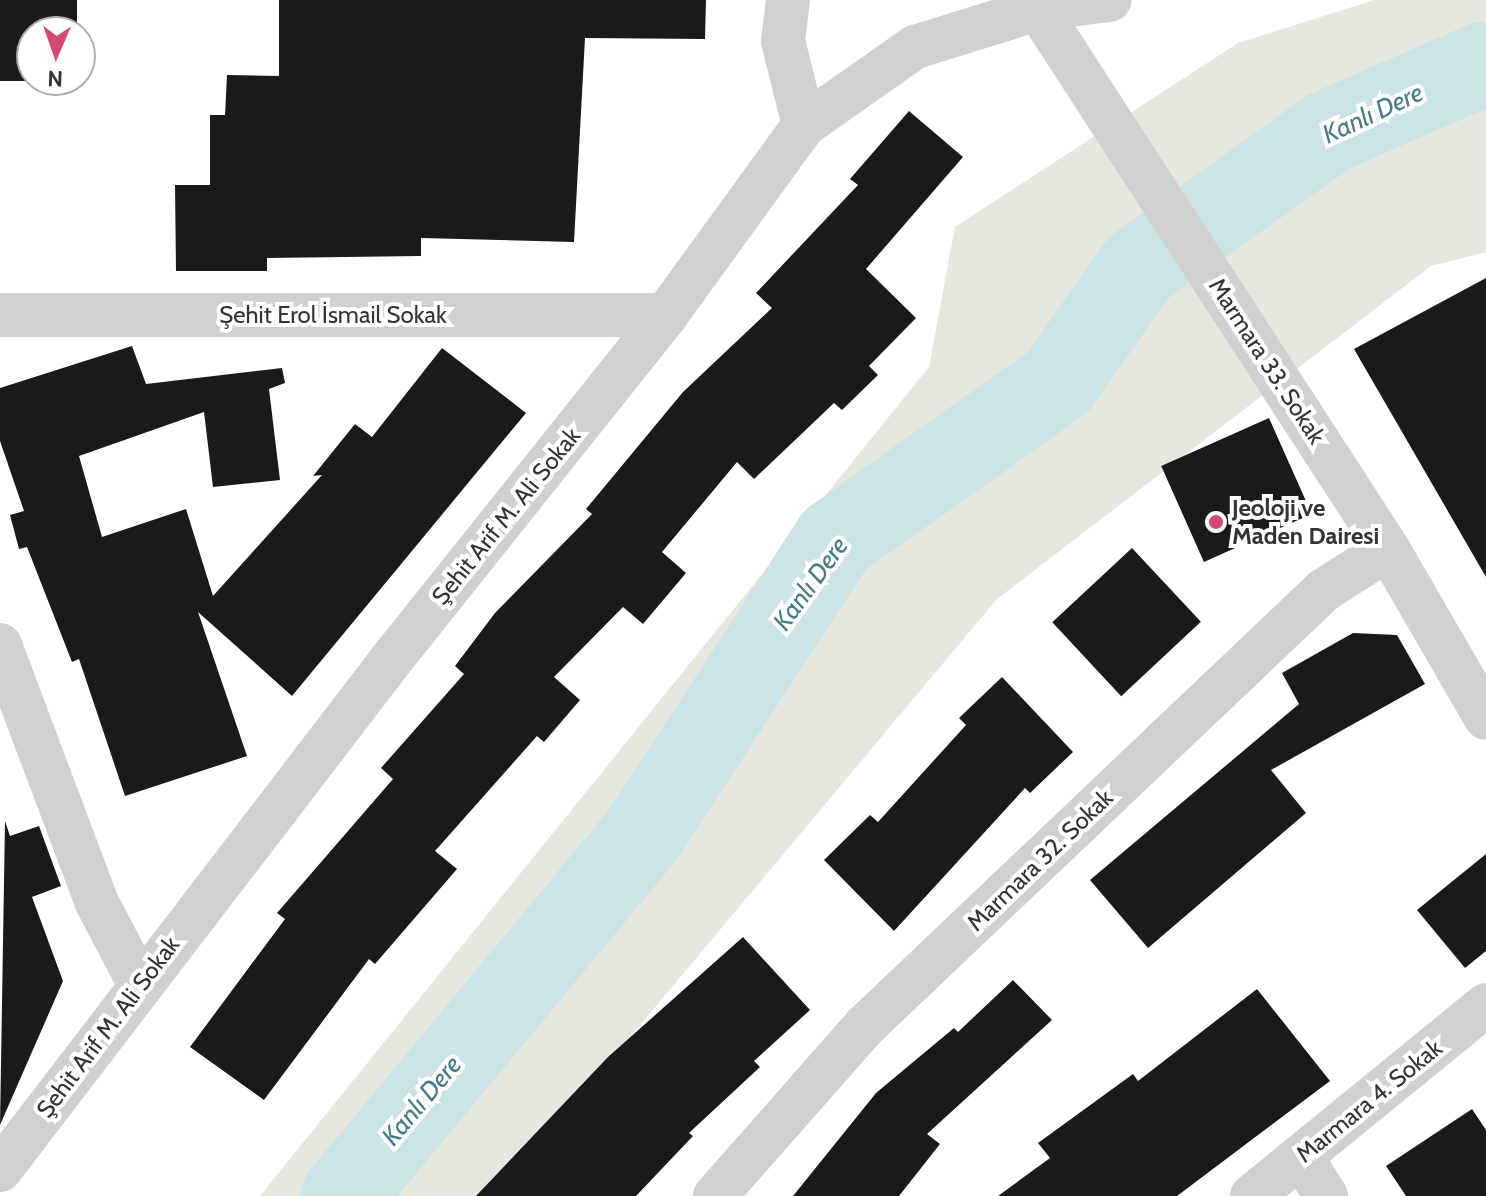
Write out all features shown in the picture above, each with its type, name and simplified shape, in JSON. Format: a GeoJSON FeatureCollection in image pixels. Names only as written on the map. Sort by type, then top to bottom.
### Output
{"type":"FeatureCollection","features":[{"type":"Feature","properties":{"kind":"street"},"geometry":{"type":"LineString","coordinates":[[788,0],[783,41],[804,125]]}},
{"type":"Feature","properties":{"kind":"street","name":"Şehit Arif M. Ali Sokak"},"geometry":{"type":"LineString","coordinates":[[0,1170],[139,983],[666,315],[804,125],[915,47],[1038,9],[1109,0]]}},
{"type":"Feature","properties":{"kind":"street","name":"Marmara 33. Sokak"},"geometry":{"type":"LineString","coordinates":[[1038,9],[1388,549],[1486,718]]}},
{"type":"Feature","properties":{"kind":"street","name":"Şehit Erol İsmail Sokak"},"geometry":{"type":"LineString","coordinates":[[0,315],[666,315]]}},
{"type":"Feature","properties":{"kind":"street","name":"Marmara 32. Sokak"},"geometry":{"type":"LineString","coordinates":[[715,1196],[877,1015],[1324,590],[1388,549]]}},
{"type":"Feature","properties":{"kind":"street"},"geometry":{"type":"LineString","coordinates":[[0,645],[96,901],[139,983]]}},
{"type":"Feature","properties":{"kind":"street","name":"Marmara 4. Sokak"},"geometry":{"type":"LineString","coordinates":[[1252,1196],[1486,1005]]}},
{"type":"Feature","properties":{"kind":"street"},"geometry":{"type":"LineString","coordinates":[[1301,1157],[1326,1196]]}},
{"type":"Feature","properties":{"kind":"shaded area"},"geometry":{"type":"Polygon","coordinates":[[[1374,0],[1486,0],[1486,252],[1431,266],[997,599],[497,1196],[260,1196],[929,367],[955,227],[1238,43],[1374,0]]]}},
{"type":"Feature","properties":{"kind":"building"},"geometry":{"type":"Polygon","coordinates":[[[0,0],[77,0],[77,16],[16,16],[16,81],[0,81],[0,0]]]}},
{"type":"Feature","properties":{"kind":"building"},"geometry":{"type":"Polygon","coordinates":[[[279,0],[706,0],[705,39],[585,38],[574,242],[421,238],[421,256],[267,258],[267,271],[176,271],[175,185],[210,185],[210,115],[225,115],[227,75],[279,76],[279,0]]]}},
{"type":"Feature","properties":{"kind":"building"},"geometry":{"type":"Polygon","coordinates":[[[909,111],[963,157],[866,269],[916,318],[869,366],[878,375],[842,410],[834,403],[754,479],[737,462],[662,552],[686,573],[643,624],[623,607],[554,677],[580,700],[544,742],[537,736],[435,851],[457,869],[375,964],[369,959],[264,1100],[190,1047],[285,919],[277,913],[393,779],[381,768],[464,674],[455,666],[495,613],[592,514],[586,509],[683,392],[772,308],[756,293],[858,185],[850,179],[909,111]]]}},
{"type":"Feature","properties":{"kind":"building"},"geometry":{"type":"Polygon","coordinates":[[[1486,278],[1486,577],[1354,349],[1486,278]]]}},
{"type":"Feature","properties":{"kind":"building"},"geometry":{"type":"Polygon","coordinates":[[[132,346],[146,384],[282,368],[285,383],[269,389],[280,480],[213,487],[204,412],[79,456],[102,537],[186,509],[213,596],[322,475],[313,476],[355,424],[372,437],[442,348],[526,413],[292,696],[198,612],[247,756],[125,796],[79,659],[72,662],[27,547],[19,549],[10,515],[24,511],[0,441],[0,388],[132,346]]]}},
{"type":"Feature","properties":{"kind":"building"},"geometry":{"type":"Polygon","coordinates":[[[1269,418],[1312,514],[1204,562],[1161,466],[1269,418]]]}},
{"type":"Feature","properties":{"kind":"building"},"geometry":{"type":"Polygon","coordinates":[[[1132,548],[1201,622],[1121,696],[1052,622],[1132,548]]]}},
{"type":"Feature","properties":{"kind":"building"},"geometry":{"type":"Polygon","coordinates":[[[1353,633],[1397,635],[1425,684],[1271,770],[1306,813],[1148,948],[1090,880],[1299,704],[1282,673],[1353,633]]]}},
{"type":"Feature","properties":{"kind":"building"},"geometry":{"type":"Polygon","coordinates":[[[1002,677],[1073,752],[1030,793],[1025,788],[894,931],[824,860],[870,815],[878,822],[966,725],[959,718],[1002,677]]]}},
{"type":"Feature","properties":{"kind":"building"},"geometry":{"type":"Polygon","coordinates":[[[5,821],[10,836],[39,826],[61,886],[32,897],[63,981],[0,1125],[5,821]]]}},
{"type":"Feature","properties":{"kind":"building"},"geometry":{"type":"Polygon","coordinates":[[[1486,854],[1486,951],[1465,968],[1417,910],[1486,854]]]}},
{"type":"Feature","properties":{"kind":"building"},"geometry":{"type":"Polygon","coordinates":[[[743,937],[810,1010],[754,1061],[760,1067],[689,1133],[693,1136],[636,1196],[476,1196],[608,1057],[743,937]]]}},
{"type":"Feature","properties":{"kind":"building"},"geometry":{"type":"Polygon","coordinates":[[[1013,980],[1052,1020],[927,1134],[940,1144],[899,1196],[793,1196],[876,1093],[954,1028],[958,1032],[1013,980]]]}},
{"type":"Feature","properties":{"kind":"building"},"geometry":{"type":"Polygon","coordinates":[[[1257,989],[1330,1081],[1177,1196],[998,1196],[1050,1158],[1038,1143],[1133,1074],[1138,1081],[1257,989]]]}},
{"type":"Feature","properties":{"kind":"building"},"geometry":{"type":"Polygon","coordinates":[[[1472,1109],[1486,1130],[1486,1196],[1406,1196],[1386,1166],[1472,1109]]]}},
{"type":"Feature","properties":{"kind":"waterway","name":"Kanlı Dere"},"geometry":{"type":"LineString","coordinates":[[343,1196],[642,836],[835,540],[1058,382],[1138,268],[1330,131],[1486,63]]}},
{"type":"Feature","properties":{"kind":"place","name":"Jeoloji ve Maden Dairesi"},"geometry":{"type":"Point","coordinates":[1216,522]}}]}
